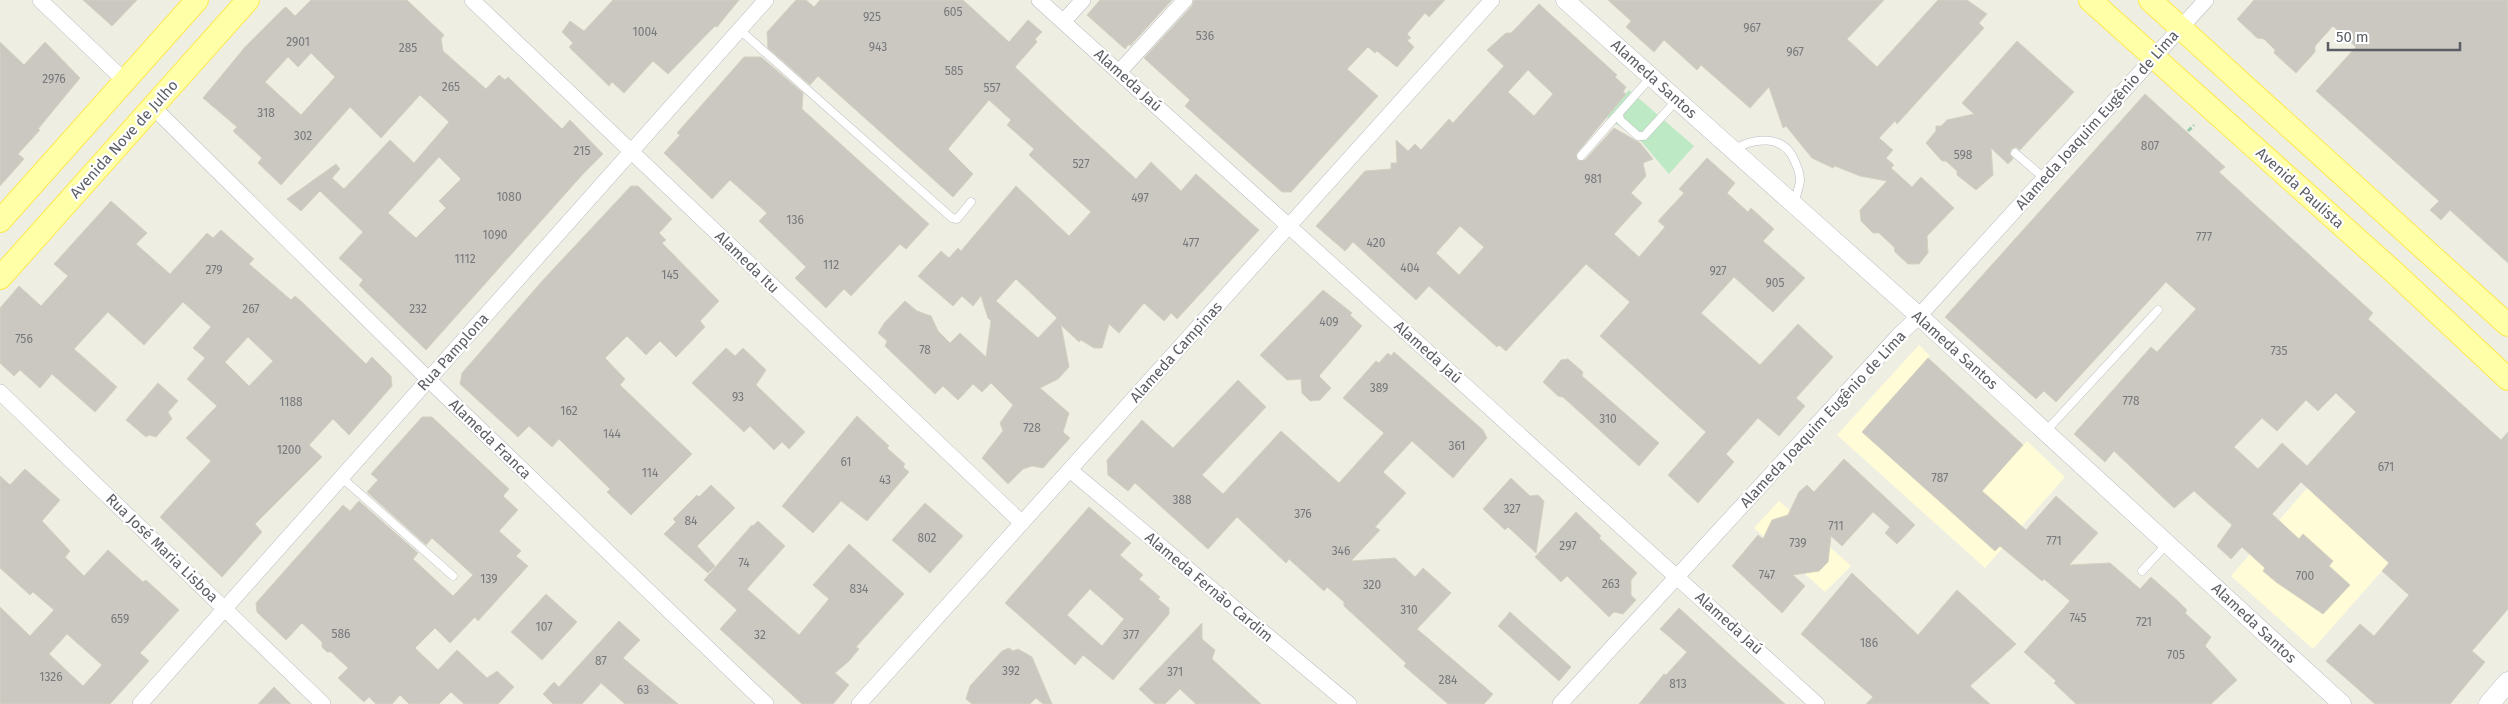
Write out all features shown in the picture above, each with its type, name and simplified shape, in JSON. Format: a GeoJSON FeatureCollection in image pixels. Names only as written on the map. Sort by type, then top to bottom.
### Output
{"type":"FeatureCollection","features":[{"type":"Feature","properties":{"kind":"main road"},"geometry":{"type":"LineString","coordinates":[[0,221],[197,0]]}},
{"type":"Feature","properties":{"kind":"main road","name":"Avenida Nove de Julho"},"geometry":{"type":"LineString","coordinates":[[0,278],[248,0]]}},
{"type":"Feature","properties":{"kind":"main road","name":"Avenida Paulista"},"geometry":{"type":"LineString","coordinates":[[2090,0],[2395,274],[2508,379]]}},
{"type":"Feature","properties":{"kind":"main road"},"geometry":{"type":"LineString","coordinates":[[2150,0],[2508,325]]}},
{"type":"Feature","properties":{"kind":"main road"},"geometry":{"type":"LineString","coordinates":[[2489,704],[2508,682]]}},
{"type":"Feature","properties":{"kind":"street"},"geometry":{"type":"LineString","coordinates":[[40,0],[125,81]]}},
{"type":"Feature","properties":{"kind":"street","name":"Alameda Itu"},"geometry":{"type":"LineString","coordinates":[[472,0],[1022,523]]}},
{"type":"Feature","properties":{"kind":"street","name":"Rua Pamplona"},"geometry":{"type":"LineString","coordinates":[[140,704],[766,0]]}},
{"type":"Feature","properties":{"kind":"street","name":"Alameda Jaú"},"geometry":{"type":"LineString","coordinates":[[1039,0],[1817,704]]}},
{"type":"Feature","properties":{"kind":"street"},"geometry":{"type":"LineString","coordinates":[[1063,22],[1083,0]]}},
{"type":"Feature","properties":{"kind":"street"},"geometry":{"type":"LineString","coordinates":[[1119,72],[1185,0]]}},
{"type":"Feature","properties":{"kind":"street","name":"Alameda Campinas"},"geometry":{"type":"LineString","coordinates":[[863,703],[1022,523],[1492,0]]}},
{"type":"Feature","properties":{"kind":"street","name":"Alameda Santos"},"geometry":{"type":"LineString","coordinates":[[1564,0],[1919,316],[2342,704]]}},
{"type":"Feature","properties":{"kind":"street","name":"Alameda Joaquim Eugênio de Lima"},"geometry":{"type":"LineString","coordinates":[[1560,704],[1898,336],[1919,316],[2206,0]]}},
{"type":"Feature","properties":{"kind":"street","name":"Alameda Franca"},"geometry":{"type":"LineString","coordinates":[[153,107],[428,380],[766,704]]}},
{"type":"Feature","properties":{"kind":"street","name":"Rua José Maria Lisboa"},"geometry":{"type":"LineString","coordinates":[[0,392],[323,704]]}},
{"type":"Feature","properties":{"kind":"street","name":"Alameda Fernão Cardim"},"geometry":{"type":"LineString","coordinates":[[1070,470],[1349,704]]}},
{"type":"Feature","properties":{"kind":"lane"},"geometry":{"type":"LineString","coordinates":[[740,30],[952,218],[958,219],[971,202]]}},
{"type":"Feature","properties":{"kind":"lane"},"geometry":{"type":"LineString","coordinates":[[1581,156],[1651,76]]}},
{"type":"Feature","properties":{"kind":"lane"},"geometry":{"type":"LineString","coordinates":[[1619,113],[1620,120],[1638,136],[1644,136],[1677,100]]}},
{"type":"Feature","properties":{"kind":"lane"},"geometry":{"type":"LineString","coordinates":[[1785,146],[1792,139]]}},
{"type":"Feature","properties":{"kind":"lane"},"geometry":{"type":"LineString","coordinates":[[1733,150],[1746,142],[1765,140],[1778,142],[1785,146],[1793,156],[1799,172],[1798,189],[1794,204]]}},
{"type":"Feature","properties":{"kind":"lane"},"geometry":{"type":"LineString","coordinates":[[2015,153],[2044,178]]}},
{"type":"Feature","properties":{"kind":"lane"},"geometry":{"type":"LineString","coordinates":[[2044,432],[2158,310]]}},
{"type":"Feature","properties":{"kind":"lane"},"geometry":{"type":"LineString","coordinates":[[341,477],[453,576]]}},
{"type":"Feature","properties":{"kind":"lane"},"geometry":{"type":"LineString","coordinates":[[2142,571],[2167,544]]}},
{"type":"Feature","properties":{"kind":"path"},"geometry":{"type":"LineString","coordinates":[[2188,131],[2194,125]]}},
{"type":"Feature","properties":{"kind":"shaded area"},"geometry":{"type":"Polygon","coordinates":[[[1919,345],[1930,356],[1891,400],[1986,486],[2027,441],[2065,477],[1985,568],[1837,435],[1919,345]]]}},
{"type":"Feature","properties":{"kind":"shaded area"},"geometry":{"type":"Polygon","coordinates":[[[2307,488],[2389,563],[2313,649],[2231,576],[2307,488]]]}},
{"type":"Feature","properties":{"kind":"shaded area"},"geometry":{"type":"Polygon","coordinates":[[[1779,501],[1851,566],[1825,592],[1754,528],[1779,501]]]}},
{"type":"Feature","properties":{"kind":"green space"},"geometry":{"type":"Polygon","coordinates":[[[1629,90],[1694,146],[1669,174],[1640,140],[1606,117],[1629,90]]]}},
{"type":"Feature","properties":{"kind":"building"},"geometry":{"type":"Polygon","coordinates":[[[83,0],[137,0],[112,26],[83,0]]]}},
{"type":"Feature","properties":{"kind":"building"},"geometry":{"type":"Polygon","coordinates":[[[311,0],[407,0],[444,35],[441,39],[443,51],[486,89],[499,75],[505,80],[508,77],[562,129],[570,120],[603,154],[426,350],[359,285],[363,280],[339,258],[363,232],[320,191],[301,211],[287,199],[336,164],[340,169],[332,178],[344,189],[390,140],[414,163],[449,122],[420,95],[381,138],[350,107],[281,185],[258,163],[262,158],[233,131],[237,127],[203,98],[245,47],[283,9],[286,7],[295,16],[311,0]],[[311,53],[298,67],[288,57],[265,82],[301,115],[335,77],[311,53]],[[439,157],[388,213],[416,238],[446,208],[439,201],[461,179],[439,157]]]}},
{"type":"Feature","properties":{"kind":"building"},"geometry":{"type":"Polygon","coordinates":[[[613,0],[739,0],[717,27],[715,26],[668,74],[653,61],[624,93],[612,82],[609,86],[569,47],[573,43],[562,32],[570,21],[584,31],[613,0]]]}},
{"type":"Feature","properties":{"kind":"building"},"geometry":{"type":"Polygon","coordinates":[[[796,0],[806,0],[814,7],[820,0],[963,0],[1009,42],[1028,20],[1042,32],[1035,39],[1037,42],[1015,67],[1136,179],[1151,162],[1181,191],[1196,174],[1259,230],[1177,319],[1171,313],[1164,321],[1144,303],[1119,333],[1109,324],[1102,348],[1094,348],[1081,340],[1079,342],[1061,325],[1069,367],[1058,379],[1040,388],[1069,413],[1063,432],[1070,438],[1043,468],[1032,466],[1023,469],[1008,484],[982,458],[1003,431],[1000,423],[1013,405],[991,383],[982,392],[973,384],[958,400],[943,386],[935,394],[885,346],[887,341],[878,333],[885,322],[905,301],[917,311],[931,316],[938,331],[950,343],[960,333],[986,357],[991,321],[988,318],[981,296],[973,306],[962,296],[953,306],[918,276],[941,251],[949,258],[958,248],[961,251],[1016,186],[1069,236],[1091,212],[1029,155],[1034,149],[1007,125],[1011,120],[989,100],[948,149],[973,174],[953,197],[818,76],[810,85],[768,48],[767,32],[796,0]],[[1016,279],[996,301],[1038,338],[1057,318],[1016,279]]]}},
{"type":"Feature","properties":{"kind":"building"},"geometry":{"type":"Polygon","coordinates":[[[1100,0],[1172,0],[1130,46],[1129,44],[1125,49],[1087,15],[1100,0]]]}},
{"type":"Feature","properties":{"kind":"building"},"geometry":{"type":"Polygon","coordinates":[[[1194,0],[1445,0],[1429,17],[1425,13],[1407,34],[1411,38],[1407,40],[1414,47],[1397,67],[1377,51],[1375,53],[1368,47],[1347,69],[1378,96],[1291,192],[1282,192],[1185,106],[1190,100],[1144,58],[1192,6],[1194,0]]]}},
{"type":"Feature","properties":{"kind":"building"},"geometry":{"type":"Polygon","coordinates":[[[1608,0],[1884,0],[1847,39],[1877,67],[1938,0],[1967,0],[1987,14],[1979,23],[1984,28],[1897,124],[1895,121],[1879,138],[1893,150],[1886,158],[1894,165],[1891,168],[1912,187],[1921,177],[1954,208],[1927,236],[1928,253],[1919,264],[1908,264],[1879,233],[1873,233],[1861,221],[1860,210],[1887,181],[1860,176],[1835,166],[1833,168],[1812,158],[1786,126],[1783,128],[1769,87],[1750,108],[1701,65],[1697,70],[1664,40],[1654,52],[1626,27],[1631,21],[1608,0]]]}},
{"type":"Feature","properties":{"kind":"building"},"geometry":{"type":"Polygon","coordinates":[[[2254,0],[2508,0],[2508,263],[2450,210],[2441,220],[2430,210],[2439,201],[2316,91],[2356,47],[2333,26],[2315,46],[2315,52],[2296,73],[2274,53],[2275,50],[2264,39],[2257,38],[2237,19],[2254,0]]]}},
{"type":"Feature","properties":{"kind":"building"},"geometry":{"type":"Polygon","coordinates":[[[1539,4],[1617,75],[1615,77],[1626,87],[1623,92],[1626,94],[1577,153],[1577,160],[1585,160],[1614,128],[1640,143],[1653,159],[1643,163],[1646,176],[1631,193],[1642,203],[1614,234],[1639,257],[1665,227],[1658,221],[1684,193],[1679,189],[1707,158],[1735,183],[1727,193],[1748,212],[1751,208],[1774,229],[1763,241],[1805,278],[1773,312],[1734,277],[1701,313],[1760,365],[1798,324],[1833,357],[1796,398],[1805,406],[1779,436],[1758,418],[1726,454],[1734,462],[1698,503],[1668,475],[1706,432],[1600,336],[1630,302],[1586,264],[1506,351],[1499,345],[1497,347],[1429,286],[1416,300],[1353,242],[1345,251],[1316,226],[1365,171],[1391,169],[1391,163],[1397,163],[1396,140],[1408,151],[1415,144],[1421,150],[1449,119],[1453,123],[1504,66],[1487,50],[1506,33],[1511,33],[1539,4]],[[1528,70],[1508,92],[1534,116],[1553,94],[1528,70]],[[1460,226],[1436,253],[1459,275],[1484,247],[1460,226]]]}},
{"type":"Feature","properties":{"kind":"building"},"geometry":{"type":"Polygon","coordinates":[[[2017,41],[2074,92],[2020,150],[2016,147],[2011,149],[2010,154],[2013,159],[2008,164],[1991,148],[1993,175],[1976,190],[1957,175],[1957,171],[1946,161],[1942,161],[1926,143],[1936,131],[1936,126],[1941,126],[1947,120],[1974,114],[1962,103],[2017,41]]]}},
{"type":"Feature","properties":{"kind":"building"},"geometry":{"type":"Polygon","coordinates":[[[0,42],[24,65],[45,42],[80,78],[38,129],[40,130],[18,154],[24,159],[0,186],[0,42]]]}},
{"type":"Feature","properties":{"kind":"building"},"geometry":{"type":"Polygon","coordinates":[[[744,57],[761,57],[803,93],[802,109],[929,224],[906,249],[900,244],[851,296],[844,289],[826,308],[795,278],[806,267],[759,221],[767,213],[730,180],[712,199],[664,153],[680,135],[677,133],[744,57]]]}},
{"type":"Feature","properties":{"kind":"building"},"geometry":{"type":"Polygon","coordinates":[[[2145,94],[2225,167],[2219,172],[2373,313],[2368,319],[2501,440],[2508,432],[2508,609],[2472,651],[2485,662],[2450,704],[2375,704],[2326,661],[2360,624],[2374,636],[2409,595],[2382,571],[2389,563],[2301,482],[2272,514],[2299,539],[2303,534],[2333,561],[2329,566],[2350,585],[2323,614],[2276,582],[2263,571],[2265,568],[2242,547],[2231,559],[2217,546],[2232,525],[2194,491],[2174,508],[2114,451],[2105,462],[2074,434],[2151,347],[2157,352],[2196,309],[2166,282],[2056,402],[2044,391],[2036,399],[1945,317],[2145,94]],[[2336,393],[2318,411],[2306,400],[2277,431],[2262,418],[2234,447],[2258,469],[2282,443],[2307,466],[2356,412],[2336,393]]]}},
{"type":"Feature","properties":{"kind":"building"},"geometry":{"type":"Polygon","coordinates":[[[631,186],[638,186],[672,219],[659,233],[666,240],[662,243],[719,301],[700,321],[705,327],[676,357],[660,341],[646,355],[627,336],[605,358],[625,379],[620,385],[692,454],[631,515],[607,492],[610,489],[559,439],[552,447],[529,426],[518,437],[460,384],[462,373],[543,280],[631,186]]]}},
{"type":"Feature","properties":{"kind":"building"},"geometry":{"type":"Polygon","coordinates":[[[111,201],[147,233],[136,244],[170,274],[207,233],[213,238],[221,230],[254,259],[249,264],[291,300],[295,296],[301,301],[366,364],[372,357],[391,376],[392,386],[349,435],[333,419],[309,445],[322,457],[255,524],[262,532],[222,577],[160,517],[211,461],[186,438],[217,406],[187,379],[205,358],[193,348],[211,327],[183,302],[144,345],[108,312],[74,349],[117,387],[95,412],[52,374],[40,388],[20,370],[14,376],[0,363],[0,308],[19,286],[41,306],[68,276],[54,264],[111,201]],[[248,337],[225,362],[249,386],[273,361],[248,337]]]}},
{"type":"Feature","properties":{"kind":"building"},"geometry":{"type":"Polygon","coordinates":[[[1323,290],[1352,313],[1350,315],[1362,326],[1319,376],[1331,388],[1320,400],[1310,401],[1302,393],[1301,379],[1287,380],[1260,355],[1323,290]]]}},
{"type":"Feature","properties":{"kind":"building"},"geometry":{"type":"Polygon","coordinates":[[[726,348],[735,356],[743,348],[766,370],[756,385],[805,432],[789,449],[782,442],[774,450],[750,426],[744,432],[692,383],[726,348]]]}},
{"type":"Feature","properties":{"kind":"building"},"geometry":{"type":"Polygon","coordinates":[[[1394,352],[1483,430],[1487,438],[1453,478],[1412,441],[1383,472],[1406,493],[1375,527],[1380,530],[1351,561],[1395,558],[1415,577],[1423,568],[1451,593],[1417,629],[1493,694],[1484,704],[1448,704],[1404,666],[1406,663],[1344,606],[1344,602],[1327,587],[1324,591],[1289,559],[1286,563],[1237,517],[1208,549],[1135,483],[1128,491],[1108,475],[1107,460],[1142,420],[1173,448],[1238,380],[1266,407],[1202,475],[1223,494],[1281,431],[1339,483],[1384,433],[1343,398],[1376,361],[1379,363],[1388,353],[1391,356],[1394,352]]]}},
{"type":"Feature","properties":{"kind":"building"},"geometry":{"type":"Polygon","coordinates":[[[1928,358],[2023,445],[1982,491],[2026,530],[2056,496],[2098,533],[2069,565],[2110,563],[2140,589],[2151,577],[2187,610],[2185,613],[2211,637],[2205,646],[2237,680],[2211,704],[2076,704],[2054,683],[2056,681],[2024,652],[2070,601],[2044,579],[2042,581],[2000,546],[1995,551],[1862,432],[1928,358]]]}},
{"type":"Feature","properties":{"kind":"building"},"geometry":{"type":"Polygon","coordinates":[[[1568,359],[1583,372],[1582,376],[1659,443],[1639,466],[1563,397],[1558,396],[1543,382],[1561,360],[1568,359]]]}},
{"type":"Feature","properties":{"kind":"building"},"geometry":{"type":"Polygon","coordinates":[[[158,383],[178,401],[168,412],[172,419],[156,437],[149,435],[146,437],[126,420],[158,383]]]}},
{"type":"Feature","properties":{"kind":"building"},"geometry":{"type":"Polygon","coordinates":[[[857,416],[889,446],[887,448],[905,464],[903,467],[909,472],[867,521],[841,501],[813,533],[782,506],[857,416]]]}},
{"type":"Feature","properties":{"kind":"building"},"geometry":{"type":"Polygon","coordinates":[[[422,417],[432,417],[509,489],[503,496],[518,510],[499,531],[521,551],[516,556],[528,566],[478,621],[475,617],[450,643],[435,628],[415,648],[438,670],[457,650],[487,678],[497,671],[514,687],[498,704],[464,704],[451,692],[439,704],[409,704],[400,695],[392,704],[376,704],[369,697],[364,702],[338,678],[348,668],[331,652],[327,652],[322,647],[322,642],[302,623],[286,640],[257,612],[256,603],[343,505],[350,511],[359,501],[418,553],[413,559],[453,596],[473,575],[432,538],[426,545],[367,492],[378,480],[371,474],[422,417]]]}},
{"type":"Feature","properties":{"kind":"building"},"geometry":{"type":"Polygon","coordinates":[[[1844,459],[1915,525],[1897,544],[1885,533],[1890,527],[1873,512],[1842,546],[1831,536],[1828,562],[1819,571],[1793,575],[1805,586],[1782,613],[1732,566],[1758,535],[1763,539],[1772,520],[1788,515],[1799,492],[1807,485],[1814,492],[1844,459]]]}},
{"type":"Feature","properties":{"kind":"building"},"geometry":{"type":"Polygon","coordinates":[[[25,469],[60,500],[42,521],[70,551],[65,557],[84,576],[108,550],[143,582],[146,580],[179,610],[140,653],[149,661],[110,704],[0,704],[0,607],[30,636],[54,610],[33,592],[30,595],[0,568],[0,476],[10,485],[25,469]],[[67,634],[49,654],[83,686],[102,665],[67,634]]]}},
{"type":"Feature","properties":{"kind":"building"},"geometry":{"type":"Polygon","coordinates":[[[1511,478],[1530,496],[1538,495],[1544,501],[1536,553],[1508,527],[1505,530],[1483,509],[1511,478]]]}},
{"type":"Feature","properties":{"kind":"building"},"geometry":{"type":"Polygon","coordinates":[[[711,485],[735,508],[697,546],[715,566],[708,573],[664,534],[676,522],[673,519],[697,495],[699,497],[711,485]]]}},
{"type":"Feature","properties":{"kind":"building"},"geometry":{"type":"Polygon","coordinates":[[[925,503],[963,536],[930,573],[892,540],[925,503]]]}},
{"type":"Feature","properties":{"kind":"building"},"geometry":{"type":"Polygon","coordinates":[[[1089,507],[1131,543],[1120,555],[1143,575],[1139,579],[1160,597],[1158,599],[1169,608],[1169,614],[1113,680],[1083,655],[1075,665],[1005,603],[1089,507]],[[1090,589],[1067,615],[1102,646],[1124,619],[1090,589]]]}},
{"type":"Feature","properties":{"kind":"building"},"geometry":{"type":"Polygon","coordinates":[[[1576,512],[1601,536],[1599,538],[1637,573],[1631,580],[1631,595],[1636,600],[1623,614],[1614,612],[1609,617],[1567,576],[1561,582],[1535,557],[1576,512]]]}},
{"type":"Feature","properties":{"kind":"building"},"geometry":{"type":"Polygon","coordinates":[[[758,521],[785,546],[747,589],[799,635],[829,599],[813,585],[849,544],[904,594],[856,647],[859,649],[849,661],[835,673],[849,685],[833,704],[802,704],[720,629],[737,610],[704,580],[752,525],[758,521]]]}},
{"type":"Feature","properties":{"kind":"building"},"geometry":{"type":"Polygon","coordinates":[[[1852,573],[1918,635],[1957,590],[2016,644],[1970,686],[1990,704],[1866,704],[1873,697],[1801,634],[1852,573]]]}},
{"type":"Feature","properties":{"kind":"building"},"geometry":{"type":"Polygon","coordinates":[[[546,594],[577,622],[542,660],[511,632],[546,594]]]}},
{"type":"Feature","properties":{"kind":"building"},"geometry":{"type":"Polygon","coordinates":[[[1679,608],[1785,704],[1639,704],[1664,674],[1666,675],[1687,652],[1660,629],[1679,608]]]}},
{"type":"Feature","properties":{"kind":"building"},"geometry":{"type":"Polygon","coordinates":[[[1510,612],[1571,667],[1559,681],[1498,626],[1510,612]]]}},
{"type":"Feature","properties":{"kind":"building"},"geometry":{"type":"Polygon","coordinates":[[[619,621],[640,640],[623,658],[678,704],[625,704],[601,683],[582,704],[553,704],[543,694],[554,682],[559,687],[619,621]]]}},
{"type":"Feature","properties":{"kind":"building"},"geometry":{"type":"Polygon","coordinates":[[[1202,623],[1202,639],[1215,650],[1212,659],[1261,704],[1196,704],[1180,689],[1165,704],[1155,704],[1139,689],[1202,623]]]}},
{"type":"Feature","properties":{"kind":"building"},"geometry":{"type":"Polygon","coordinates":[[[1009,648],[1013,651],[1018,649],[1032,657],[1052,704],[1043,704],[1036,698],[1030,704],[972,704],[966,699],[970,686],[1002,651],[1009,648]]]}},
{"type":"Feature","properties":{"kind":"building"},"geometry":{"type":"Polygon","coordinates":[[[274,687],[291,704],[258,704],[274,687]]]}}]}
